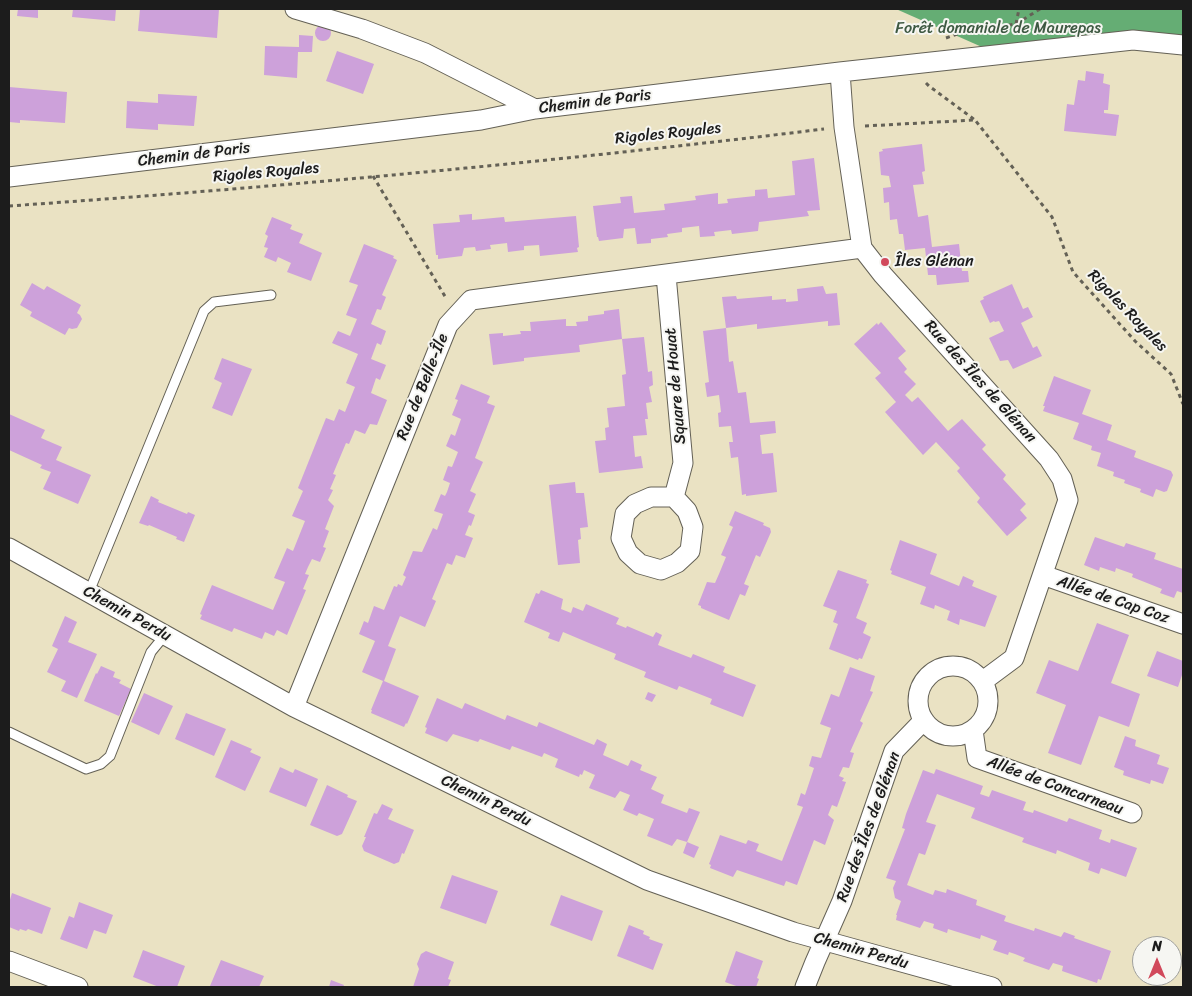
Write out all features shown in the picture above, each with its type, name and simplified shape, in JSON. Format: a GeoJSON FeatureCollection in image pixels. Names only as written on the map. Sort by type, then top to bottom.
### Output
{"type":"FeatureCollection","features":[{"type":"Feature","properties":{"kind":"street"},"geometry":{"type":"LineString","coordinates":[[295,9],[362,29],[426,53],[535,109]]}},
{"type":"Feature","properties":{"kind":"street","name":"Chemin de Paris"},"geometry":{"type":"LineString","coordinates":[[9,178],[481,120],[535,109],[840,72],[1133,40],[1183,45]]}},
{"type":"Feature","properties":{"kind":"street","name":"Rue des Îles de Glénan"},"geometry":{"type":"LineString","coordinates":[[840,72],[844,127],[862,248],[883,275],[1048,459],[1062,479],[1068,500],[1014,658],[983,681]]}},
{"type":"Feature","properties":{"kind":"street","name":"Rue de Belle-Île"},"geometry":{"type":"LineString","coordinates":[[294,707],[448,325],[471,300],[862,248]]}},
{"type":"Feature","properties":{"kind":"street","name":"Square de Houat"},"geometry":{"type":"LineString","coordinates":[[666,275],[683,463],[674,497]]}},
{"type":"Feature","properties":{"kind":"street","name":"Chemin Perdu"},"geometry":{"type":"LineString","coordinates":[[9,548],[294,707],[647,880],[793,932],[992,987]]}},
{"type":"Feature","properties":{"kind":"street","name":"Allée de Cap Coz"},"geometry":{"type":"LineString","coordinates":[[1043,575],[1183,624]]}},
{"type":"Feature","properties":{"kind":"street"},"geometry":{"type":"LineString","coordinates":[[955,666],[970,671],[983,681],[987,691],[986,713],[981,723],[973,730],[963,735],[941,734],[924,720],[918,699],[923,684],[934,672],[944,667],[955,666]]}},
{"type":"Feature","properties":{"kind":"street","name":"Rue des Îles de Glénan"},"geometry":{"type":"LineString","coordinates":[[805,987],[842,901],[894,751],[924,720]]}},
{"type":"Feature","properties":{"kind":"street","name":"Allée de Concarneau"},"geometry":{"type":"LineString","coordinates":[[973,730],[976,758],[1132,814]]}},
{"type":"Feature","properties":{"kind":"street"},"geometry":{"type":"LineString","coordinates":[[9,961],[78,987]]}},
{"type":"Feature","properties":{"kind":"lane"},"geometry":{"type":"LineString","coordinates":[[89,592],[204,310],[214,302],[272,295]]}},
{"type":"Feature","properties":{"kind":"lane"},"geometry":{"type":"LineString","coordinates":[[9,732],[86,769],[101,764],[110,756],[152,652],[165,635]]}},
{"type":"Feature","properties":{"kind":"path"},"geometry":{"type":"LineString","coordinates":[[1016,24],[1019,9]]}},
{"type":"Feature","properties":{"kind":"path"},"geometry":{"type":"LineString","coordinates":[[914,64],[929,86],[975,120]]}},
{"type":"Feature","properties":{"kind":"path","name":"Rigoles Royales"},"geometry":{"type":"LineString","coordinates":[[9,206],[279,185],[707,143],[844,127],[975,120],[1052,217],[1072,272],[1135,341],[1171,374],[1183,404]]}},
{"type":"Feature","properties":{"kind":"path"},"geometry":{"type":"LineString","coordinates":[[373,176],[457,316]]}},
{"type":"Feature","properties":{"kind":"green space","name":"Forêt domaniale de Maurepas"},"geometry":{"type":"Polygon","coordinates":[[[896,9],[1183,9],[1183,44],[991,51],[896,9]]]}},
{"type":"Feature","properties":{"kind":"building"},"geometry":{"type":"Polygon","coordinates":[[[18,9],[38,9],[38,18],[17,16],[18,9]]]}},
{"type":"Feature","properties":{"kind":"building"},"geometry":{"type":"Polygon","coordinates":[[[73,9],[116,9],[115,21],[72,17],[73,9]]]}},
{"type":"Feature","properties":{"kind":"building"},"geometry":{"type":"Polygon","coordinates":[[[140,9],[219,9],[217,38],[138,31],[140,9]]]}},
{"type":"Feature","properties":{"kind":"building"},"geometry":{"type":"Polygon","coordinates":[[[323,25],[329,27],[331,33],[329,39],[323,41],[317,39],[315,33],[317,27],[323,25]]]}},
{"type":"Feature","properties":{"kind":"building"},"geometry":{"type":"Polygon","coordinates":[[[299,35],[313,36],[312,52],[298,52],[297,78],[264,75],[265,46],[299,47],[299,35]]]}},
{"type":"Feature","properties":{"kind":"building"},"geometry":{"type":"Polygon","coordinates":[[[337,51],[374,64],[363,94],[326,81],[337,51]]]}},
{"type":"Feature","properties":{"kind":"building"},"geometry":{"type":"Polygon","coordinates":[[[1086,71],[1104,74],[1103,83],[1110,85],[1108,110],[1104,110],[1104,113],[1119,115],[1116,136],[1064,131],[1067,104],[1074,105],[1078,80],[1085,81],[1086,71]]]}},
{"type":"Feature","properties":{"kind":"building"},"geometry":{"type":"Polygon","coordinates":[[[9,87],[67,92],[65,123],[20,120],[20,123],[9,122],[9,87]]]}},
{"type":"Feature","properties":{"kind":"building"},"geometry":{"type":"Polygon","coordinates":[[[158,94],[197,96],[194,126],[158,124],[158,130],[126,128],[127,101],[158,103],[158,94]]]}},
{"type":"Feature","properties":{"kind":"building"},"geometry":{"type":"Polygon","coordinates":[[[922,144],[925,171],[922,172],[924,184],[913,185],[918,217],[928,215],[932,247],[959,244],[962,271],[968,271],[969,282],[937,285],[936,275],[928,275],[925,248],[905,250],[903,234],[899,234],[897,219],[890,220],[889,202],[884,203],[883,188],[891,187],[889,176],[881,175],[879,152],[883,151],[882,149],[922,144]]]}},
{"type":"Feature","properties":{"kind":"building"},"geometry":{"type":"Polygon","coordinates":[[[814,158],[820,210],[807,211],[809,216],[759,222],[758,231],[732,234],[731,230],[714,232],[715,236],[700,237],[699,226],[682,228],[682,232],[667,234],[668,237],[651,239],[651,243],[637,244],[635,228],[624,229],[623,238],[599,241],[597,237],[593,206],[621,203],[620,197],[632,196],[634,213],[665,210],[664,204],[696,200],[695,196],[718,193],[718,204],[728,203],[727,199],[755,196],[755,190],[767,189],[768,198],[795,195],[792,161],[814,158]]]}},
{"type":"Feature","properties":{"kind":"building"},"geometry":{"type":"Polygon","coordinates":[[[472,214],[472,220],[504,217],[505,222],[576,216],[578,252],[540,256],[539,245],[524,246],[524,250],[508,252],[507,243],[490,245],[491,249],[476,251],[475,247],[464,248],[462,256],[438,259],[433,224],[460,222],[459,215],[472,214]]]}},
{"type":"Feature","properties":{"kind":"building"},"geometry":{"type":"Polygon","coordinates":[[[272,217],[292,225],[290,229],[303,234],[299,243],[322,253],[311,281],[287,272],[291,263],[278,257],[276,262],[264,257],[268,248],[264,247],[268,236],[265,234],[272,217]]]}},
{"type":"Feature","properties":{"kind":"building"},"geometry":{"type":"Polygon","coordinates":[[[364,244],[394,256],[393,258],[397,260],[382,295],[386,297],[381,310],[377,309],[371,324],[386,331],[381,345],[377,343],[371,359],[386,365],[380,380],[376,378],[371,393],[387,400],[377,425],[370,424],[365,434],[355,430],[349,444],[346,443],[333,474],[336,475],[330,489],[333,490],[328,500],[334,506],[325,529],[329,531],[323,547],[326,548],[320,562],[312,559],[308,567],[305,574],[309,575],[303,589],[306,590],[287,635],[277,630],[274,636],[265,632],[262,639],[234,628],[232,632],[200,619],[202,615],[200,614],[212,585],[273,610],[285,582],[274,578],[287,548],[293,551],[305,521],[292,516],[303,491],[298,488],[326,418],[334,421],[339,409],[345,412],[355,387],[346,383],[358,354],[332,343],[338,331],[350,336],[357,319],[346,315],[358,285],[349,282],[364,244]]]}},
{"type":"Feature","properties":{"kind":"building"},"geometry":{"type":"Polygon","coordinates":[[[32,283],[44,290],[47,286],[81,305],[77,313],[82,319],[77,328],[69,328],[65,335],[30,316],[32,312],[20,305],[32,283]]]}},
{"type":"Feature","properties":{"kind":"building"},"geometry":{"type":"Polygon","coordinates":[[[1012,284],[1023,309],[1028,307],[1033,317],[1021,323],[1033,348],[1037,346],[1042,356],[1013,369],[1008,360],[1000,361],[989,338],[1004,331],[999,321],[990,323],[980,301],[984,299],[983,297],[1012,284]]]}},
{"type":"Feature","properties":{"kind":"building"},"geometry":{"type":"Polygon","coordinates":[[[823,286],[826,294],[837,293],[840,325],[828,326],[828,321],[757,329],[757,324],[726,328],[722,297],[736,296],[737,299],[772,296],[772,300],[786,299],[786,302],[798,301],[797,289],[823,286]]]}},
{"type":"Feature","properties":{"kind":"building"},"geometry":{"type":"Polygon","coordinates":[[[619,309],[622,339],[579,345],[580,352],[524,358],[524,361],[493,365],[489,334],[503,333],[503,336],[521,334],[520,331],[531,331],[530,322],[566,319],[566,326],[577,326],[576,322],[588,321],[588,316],[604,314],[604,311],[619,309]]]}},
{"type":"Feature","properties":{"kind":"building"},"geometry":{"type":"Polygon","coordinates":[[[881,322],[906,351],[898,358],[907,369],[904,372],[916,384],[905,395],[912,402],[918,397],[948,431],[962,419],[986,445],[982,449],[1006,475],[1003,479],[1026,504],[1020,510],[1027,518],[1007,536],[977,502],[980,498],[957,471],[960,468],[936,442],[923,455],[885,412],[896,402],[875,378],[881,373],[854,344],[877,323],[878,325],[881,322]]]}},
{"type":"Feature","properties":{"kind":"building"},"geometry":{"type":"Polygon","coordinates":[[[726,328],[729,362],[733,361],[738,393],[746,392],[750,423],[775,421],[776,433],[760,435],[762,454],[773,453],[777,492],[742,495],[738,457],[731,458],[729,442],[733,442],[731,426],[719,427],[718,413],[721,412],[719,395],[707,397],[705,383],[709,382],[703,331],[726,328]]]}},
{"type":"Feature","properties":{"kind":"building"},"geometry":{"type":"Polygon","coordinates":[[[644,337],[648,372],[652,371],[653,385],[649,387],[652,402],[646,403],[647,435],[633,436],[635,457],[641,456],[643,468],[599,473],[595,441],[606,440],[605,428],[609,427],[607,408],[625,406],[622,375],[626,374],[622,339],[644,337]]]}},
{"type":"Feature","properties":{"kind":"building"},"geometry":{"type":"Polygon","coordinates":[[[222,358],[252,369],[232,416],[212,408],[222,383],[214,379],[222,358]]]}},
{"type":"Feature","properties":{"kind":"building"},"geometry":{"type":"Polygon","coordinates":[[[1054,376],[1091,390],[1082,414],[1112,425],[1107,440],[1136,451],[1134,457],[1171,471],[1173,475],[1167,491],[1164,492],[1156,489],[1153,497],[1140,492],[1141,489],[1124,483],[1125,480],[1113,476],[1114,472],[1097,466],[1101,453],[1091,450],[1092,446],[1073,439],[1079,423],[1043,411],[1054,376]]]}},
{"type":"Feature","properties":{"kind":"building"},"geometry":{"type":"Polygon","coordinates":[[[461,384],[490,396],[487,403],[495,406],[475,458],[483,462],[470,491],[476,494],[468,512],[475,515],[465,535],[473,538],[465,558],[456,555],[452,565],[447,563],[432,599],[436,601],[425,627],[400,616],[388,646],[396,649],[384,681],[419,696],[404,727],[371,713],[383,681],[362,672],[375,641],[359,634],[364,621],[368,623],[374,606],[384,610],[394,586],[397,587],[398,584],[402,586],[406,577],[403,575],[413,551],[422,552],[433,528],[437,530],[443,514],[434,511],[441,494],[445,496],[447,492],[450,483],[443,480],[448,466],[452,467],[458,452],[446,446],[451,434],[455,436],[461,419],[452,415],[458,400],[455,399],[461,384]]]}},
{"type":"Feature","properties":{"kind":"building"},"geometry":{"type":"Polygon","coordinates":[[[9,414],[45,430],[41,438],[62,447],[56,460],[91,475],[78,504],[43,489],[51,472],[40,468],[42,465],[9,450],[9,414]]]}},
{"type":"Feature","properties":{"kind":"building"},"geometry":{"type":"Polygon","coordinates":[[[575,482],[576,493],[584,493],[588,527],[580,528],[581,539],[578,540],[580,563],[558,565],[549,485],[575,482]]]}},
{"type":"Feature","properties":{"kind":"building"},"geometry":{"type":"Polygon","coordinates":[[[151,496],[159,500],[158,502],[187,514],[188,512],[195,515],[184,542],[149,525],[139,523],[151,496]]]}},
{"type":"Feature","properties":{"kind":"building"},"geometry":{"type":"Polygon","coordinates":[[[735,511],[764,523],[763,525],[770,528],[771,532],[760,557],[756,555],[744,584],[749,586],[745,596],[740,594],[729,620],[698,605],[707,582],[715,583],[726,557],[721,555],[733,527],[729,525],[735,511]]]}},
{"type":"Feature","properties":{"kind":"building"},"geometry":{"type":"Polygon","coordinates":[[[1095,537],[1124,547],[1126,543],[1156,553],[1154,559],[1183,569],[1183,593],[1177,591],[1174,598],[1160,593],[1162,589],[1132,577],[1133,574],[1116,568],[1115,572],[1100,567],[1099,571],[1084,565],[1095,537]]]}},
{"type":"Feature","properties":{"kind":"building"},"geometry":{"type":"Polygon","coordinates":[[[900,540],[937,554],[930,574],[959,586],[963,576],[974,581],[972,586],[997,596],[985,627],[960,619],[959,625],[947,620],[950,611],[935,605],[934,609],[920,604],[926,587],[891,574],[892,571],[890,570],[900,540]]]}},
{"type":"Feature","properties":{"kind":"building"},"geometry":{"type":"Polygon","coordinates":[[[838,570],[867,580],[866,583],[869,584],[856,618],[867,623],[863,633],[871,637],[862,659],[859,658],[858,660],[829,649],[838,624],[833,622],[837,611],[823,606],[838,570]]]}},
{"type":"Feature","properties":{"kind":"building"},"geometry":{"type":"Polygon","coordinates":[[[541,590],[563,599],[561,609],[571,613],[573,607],[583,611],[586,604],[619,618],[616,624],[626,628],[627,626],[653,637],[656,632],[662,635],[658,645],[691,658],[693,654],[725,667],[723,672],[756,685],[743,717],[710,704],[712,699],[679,686],[677,690],[644,677],[646,672],[614,659],[616,654],[563,632],[559,642],[548,638],[550,633],[524,622],[536,593],[539,594],[541,590]]]}},
{"type":"Feature","properties":{"kind":"building"},"geometry":{"type":"Polygon","coordinates":[[[65,616],[77,622],[68,642],[97,654],[77,698],[61,691],[66,681],[47,672],[58,649],[52,646],[65,616]]]}},
{"type":"Feature","properties":{"kind":"building"},"geometry":{"type":"Polygon","coordinates":[[[1097,623],[1129,635],[1111,683],[1140,694],[1129,727],[1099,716],[1081,765],[1048,753],[1066,705],[1036,693],[1049,660],[1078,671],[1097,623]]]}},
{"type":"Feature","properties":{"kind":"building"},"geometry":{"type":"Polygon","coordinates":[[[1157,651],[1183,661],[1183,672],[1178,687],[1147,676],[1157,651]]]}},
{"type":"Feature","properties":{"kind":"building"},"geometry":{"type":"Polygon","coordinates":[[[101,666],[115,672],[113,677],[121,680],[119,683],[131,689],[119,716],[84,701],[101,666]]]}},
{"type":"Feature","properties":{"kind":"building"},"geometry":{"type":"Polygon","coordinates":[[[850,667],[875,676],[870,691],[873,692],[860,721],[863,723],[850,752],[854,753],[849,768],[843,767],[839,776],[844,778],[842,781],[846,782],[837,807],[832,805],[828,815],[834,820],[825,845],[814,840],[797,885],[786,881],[784,886],[737,870],[733,877],[710,868],[711,865],[709,864],[720,835],[746,844],[748,840],[759,844],[756,851],[782,861],[803,807],[797,805],[801,793],[805,795],[814,768],[809,766],[812,756],[821,758],[831,728],[820,724],[831,694],[839,697],[850,667]]]}},
{"type":"Feature","properties":{"kind":"building"},"geometry":{"type":"Polygon","coordinates":[[[648,692],[656,695],[652,702],[645,699],[648,692]]]}},
{"type":"Feature","properties":{"kind":"building"},"geometry":{"type":"Polygon","coordinates":[[[144,693],[173,706],[159,735],[131,722],[144,693]]]}},
{"type":"Feature","properties":{"kind":"building"},"geometry":{"type":"Polygon","coordinates":[[[437,698],[462,709],[465,703],[505,720],[507,715],[537,727],[539,722],[594,745],[597,739],[607,744],[603,755],[628,766],[631,760],[642,765],[640,770],[657,777],[651,789],[664,795],[661,803],[687,813],[689,808],[700,812],[687,842],[677,839],[672,846],[647,836],[654,819],[639,813],[637,816],[623,810],[630,795],[620,791],[615,798],[589,788],[595,775],[584,770],[579,777],[555,767],[558,759],[544,753],[542,757],[512,746],[510,750],[480,739],[478,742],[453,734],[447,742],[425,733],[427,728],[425,727],[437,698]]]}},
{"type":"Feature","properties":{"kind":"building"},"geometry":{"type":"Polygon","coordinates":[[[186,713],[226,729],[214,756],[175,739],[186,713]]]}},
{"type":"Feature","properties":{"kind":"building"},"geometry":{"type":"Polygon","coordinates":[[[1125,736],[1136,740],[1135,746],[1160,755],[1157,764],[1169,768],[1163,784],[1151,780],[1150,784],[1123,775],[1124,771],[1114,767],[1125,736]]]}},
{"type":"Feature","properties":{"kind":"building"},"geometry":{"type":"Polygon","coordinates":[[[231,740],[252,749],[250,752],[261,757],[245,791],[215,777],[231,740]]]}},
{"type":"Feature","properties":{"kind":"building"},"geometry":{"type":"Polygon","coordinates":[[[280,767],[293,773],[295,769],[318,779],[306,807],[269,792],[280,767]]]}},
{"type":"Feature","properties":{"kind":"building"},"geometry":{"type":"Polygon","coordinates":[[[936,769],[983,786],[980,794],[989,797],[992,790],[1026,802],[1023,810],[1033,813],[1034,810],[1067,822],[1069,818],[1102,830],[1099,839],[1110,843],[1111,839],[1137,848],[1126,877],[1101,868],[1099,874],[1088,870],[1090,863],[1057,850],[1056,854],[1022,842],[1024,838],[971,818],[975,808],[937,794],[926,822],[936,825],[925,855],[919,853],[907,885],[933,895],[935,890],[946,893],[947,889],[977,900],[976,905],[1006,916],[1004,921],[1034,931],[1035,928],[1061,937],[1064,932],[1075,936],[1074,938],[1111,951],[1101,980],[1098,979],[1097,983],[1062,971],[1063,966],[1053,963],[1049,970],[1023,961],[1025,958],[1015,954],[1009,952],[1008,955],[993,950],[997,941],[981,935],[980,939],[948,929],[947,933],[933,928],[934,924],[924,921],[920,928],[896,920],[901,901],[895,898],[893,888],[896,881],[886,878],[905,829],[902,828],[906,814],[923,770],[934,774],[936,769]]]}},
{"type":"Feature","properties":{"kind":"building"},"geometry":{"type":"Polygon","coordinates":[[[327,785],[357,801],[342,834],[337,836],[310,825],[327,785]]]}},
{"type":"Feature","properties":{"kind":"building"},"geometry":{"type":"Polygon","coordinates":[[[382,804],[393,809],[388,819],[414,830],[404,854],[402,853],[399,862],[394,864],[364,851],[362,846],[374,813],[377,814],[382,804]]]}},
{"type":"Feature","properties":{"kind":"building"},"geometry":{"type":"Polygon","coordinates":[[[687,842],[699,847],[694,858],[683,853],[687,842]]]}},
{"type":"Feature","properties":{"kind":"building"},"geometry":{"type":"Polygon","coordinates":[[[452,875],[498,891],[486,924],[440,908],[452,875]]]}},
{"type":"Feature","properties":{"kind":"building"},"geometry":{"type":"Polygon","coordinates":[[[12,893],[51,908],[42,934],[28,929],[26,931],[20,929],[19,931],[9,927],[9,903],[12,893]]]}},
{"type":"Feature","properties":{"kind":"building"},"geometry":{"type":"Polygon","coordinates":[[[561,895],[603,911],[592,941],[550,925],[561,895]]]}},
{"type":"Feature","properties":{"kind":"building"},"geometry":{"type":"Polygon","coordinates":[[[79,902],[113,915],[106,934],[94,930],[87,949],[60,939],[69,916],[74,918],[79,902]]]}},
{"type":"Feature","properties":{"kind":"building"},"geometry":{"type":"Polygon","coordinates":[[[629,925],[644,931],[643,934],[650,937],[649,939],[663,944],[653,970],[617,956],[629,925]]]}},
{"type":"Feature","properties":{"kind":"building"},"geometry":{"type":"Polygon","coordinates":[[[143,950],[185,966],[177,987],[159,987],[133,977],[143,950]]]}},
{"type":"Feature","properties":{"kind":"building"},"geometry":{"type":"Polygon","coordinates":[[[426,951],[454,962],[448,979],[451,980],[448,987],[413,987],[419,969],[417,964],[421,954],[426,951]]]}},
{"type":"Feature","properties":{"kind":"building"},"geometry":{"type":"Polygon","coordinates":[[[736,951],[763,961],[756,987],[739,987],[725,982],[736,951]]]}},
{"type":"Feature","properties":{"kind":"building"},"geometry":{"type":"Polygon","coordinates":[[[221,960],[264,976],[259,987],[210,986],[221,960]]]}},
{"type":"Feature","properties":{"kind":"building"},"geometry":{"type":"Polygon","coordinates":[[[331,980],[344,985],[343,987],[329,987],[331,980]]]}},
{"type":"Feature","properties":{"kind":"place","name":"Îles Glénan"},"geometry":{"type":"Point","coordinates":[885,262]}}]}
